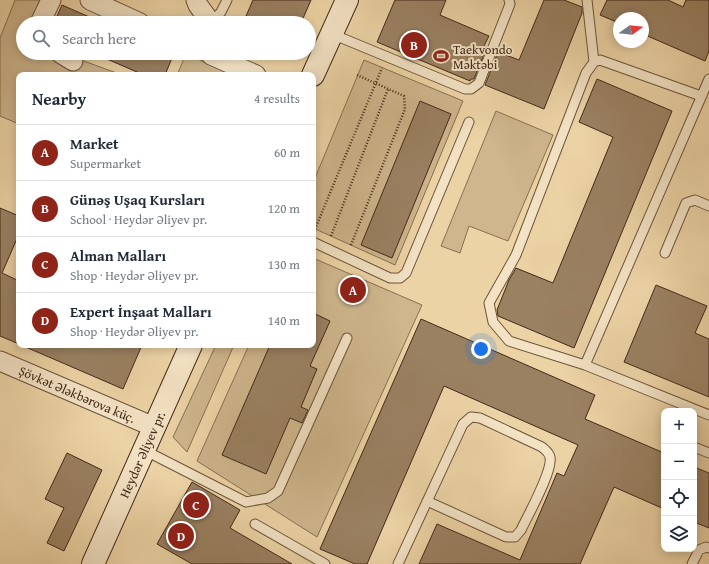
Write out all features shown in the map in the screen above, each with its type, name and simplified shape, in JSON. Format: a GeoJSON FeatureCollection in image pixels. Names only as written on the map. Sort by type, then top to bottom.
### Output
{"type":"FeatureCollection","features":[{"type":"Feature","properties":{"kind":"main road"},"geometry":{"type":"LineString","coordinates":[[315,72],[347,0]]}},
{"type":"Feature","properties":{"kind":"main road","name":"Heydər Əliyev pr."},"geometry":{"type":"LineString","coordinates":[[93,564],[190,348]]}},
{"type":"Feature","properties":{"kind":"street"},"geometry":{"type":"LineString","coordinates":[[43,16],[51,0]]}},
{"type":"Feature","properties":{"kind":"street"},"geometry":{"type":"LineString","coordinates":[[90,0],[125,16]]}},
{"type":"Feature","properties":{"kind":"street"},"geometry":{"type":"LineString","coordinates":[[196,0],[206,16]]}},
{"type":"Feature","properties":{"kind":"street"},"geometry":{"type":"LineString","coordinates":[[223,60],[249,72]]}},
{"type":"Feature","properties":{"kind":"street","name":"Şövkət Ələkbərova küç."},"geometry":{"type":"LineString","coordinates":[[0,360],[154,427]]}},
{"type":"Feature","properties":{"kind":"lane"},"geometry":{"type":"LineString","coordinates":[[217,16],[227,0]]}},
{"type":"Feature","properties":{"kind":"lane"},"geometry":{"type":"LineString","coordinates":[[332,34],[465,89],[471,90],[479,83],[510,4],[509,0]]}},
{"type":"Feature","properties":{"kind":"lane"},"geometry":{"type":"LineString","coordinates":[[587,0],[594,62]]}},
{"type":"Feature","properties":{"kind":"lane"},"geometry":{"type":"LineString","coordinates":[[701,96],[600,60],[594,62],[586,74],[516,255],[489,303],[492,322],[509,341],[585,364],[709,415]]}},
{"type":"Feature","properties":{"kind":"lane"},"geometry":{"type":"LineString","coordinates":[[585,364],[709,79]]}},
{"type":"Feature","properties":{"kind":"lane"},"geometry":{"type":"LineString","coordinates":[[316,243],[390,278],[400,278],[406,273],[469,122]]}},
{"type":"Feature","properties":{"kind":"lane"},"geometry":{"type":"LineString","coordinates":[[665,253],[686,203],[695,200],[709,206]]}},
{"type":"Feature","properties":{"kind":"lane"},"geometry":{"type":"LineString","coordinates":[[144,450],[246,502],[268,498],[278,491],[347,338]]}},
{"type":"Feature","properties":{"kind":"lane"},"geometry":{"type":"LineString","coordinates":[[398,564],[463,424],[471,417],[480,418],[542,447],[550,454],[551,462],[548,472],[522,530],[515,537],[506,537],[427,502]]}},
{"type":"Feature","properties":{"kind":"lane"},"geometry":{"type":"LineString","coordinates":[[697,448],[709,453]]}},
{"type":"Feature","properties":{"kind":"lane"},"geometry":{"type":"LineString","coordinates":[[255,524],[325,564]]}},
{"type":"Feature","properties":{"kind":"lane"},"geometry":{"type":"LineString","coordinates":[[692,564],[699,550],[706,547],[709,548]]}},
{"type":"Feature","properties":{"kind":"path"},"geometry":{"type":"LineString","coordinates":[[316,227],[382,68]]}},
{"type":"Feature","properties":{"kind":"path"},"geometry":{"type":"LineString","coordinates":[[351,245],[405,109],[404,96],[358,75]]}},
{"type":"Feature","properties":{"kind":"path"},"geometry":{"type":"LineString","coordinates":[[331,236],[388,89]]}},
{"type":"Feature","properties":{"kind":"shaded area"},"geometry":{"type":"Polygon","coordinates":[[[15,0],[59,0],[53,16],[16,16],[16,60],[81,60],[114,72],[16,72],[16,123],[0,116],[0,38],[15,0]]]}},
{"type":"Feature","properties":{"kind":"shaded area"},"geometry":{"type":"Polygon","coordinates":[[[183,60],[200,60],[227,72],[178,72],[183,60]]]}},
{"type":"Feature","properties":{"kind":"shaded area"},"geometry":{"type":"Polygon","coordinates":[[[364,60],[463,101],[395,265],[316,229],[316,176],[364,60]]]}},
{"type":"Feature","properties":{"kind":"shaded area"},"geometry":{"type":"Polygon","coordinates":[[[496,111],[553,135],[508,241],[469,226],[460,253],[441,246],[496,111]]]}},
{"type":"Feature","properties":{"kind":"shaded area"},"geometry":{"type":"Polygon","coordinates":[[[316,259],[422,305],[317,537],[197,461],[248,348],[316,348],[316,259]]]}},
{"type":"Feature","properties":{"kind":"shaded area"},"geometry":{"type":"Polygon","coordinates":[[[215,348],[233,348],[187,452],[173,437],[215,348]]]}},
{"type":"Feature","properties":{"kind":"building"},"geometry":{"type":"Polygon","coordinates":[[[253,0],[311,0],[304,16],[246,16],[253,0]]]}},
{"type":"Feature","properties":{"kind":"building"},"geometry":{"type":"Polygon","coordinates":[[[395,0],[446,0],[440,15],[489,36],[484,46],[487,47],[474,79],[471,79],[470,81],[377,42],[395,0]]]}},
{"type":"Feature","properties":{"kind":"building"},"geometry":{"type":"Polygon","coordinates":[[[544,0],[564,0],[582,7],[582,13],[544,109],[485,85],[498,52],[519,60],[544,0]]]}},
{"type":"Feature","properties":{"kind":"building"},"geometry":{"type":"Polygon","coordinates":[[[607,0],[668,0],[683,7],[686,0],[709,0],[709,51],[705,61],[649,37],[649,12],[613,12],[613,20],[600,15],[607,0]]]}},
{"type":"Feature","properties":{"kind":"building"},"geometry":{"type":"Polygon","coordinates":[[[62,5],[87,16],[57,16],[62,5]]]}},
{"type":"Feature","properties":{"kind":"building"},"geometry":{"type":"Polygon","coordinates":[[[109,60],[171,60],[166,72],[137,72],[109,60]]]}},
{"type":"Feature","properties":{"kind":"building"},"geometry":{"type":"Polygon","coordinates":[[[597,79],[672,111],[574,348],[498,316],[497,310],[509,280],[516,268],[553,283],[613,137],[579,122],[597,79]]]}},
{"type":"Feature","properties":{"kind":"building"},"geometry":{"type":"Polygon","coordinates":[[[420,101],[451,114],[392,258],[361,245],[420,101]]]}},
{"type":"Feature","properties":{"kind":"building"},"geometry":{"type":"Polygon","coordinates":[[[0,208],[16,215],[16,241],[2,273],[16,280],[16,343],[0,336],[0,208]]]}},
{"type":"Feature","properties":{"kind":"building"},"geometry":{"type":"Polygon","coordinates":[[[656,285],[707,306],[695,333],[709,339],[709,397],[624,362],[656,285]]]}},
{"type":"Feature","properties":{"kind":"building"},"geometry":{"type":"Polygon","coordinates":[[[316,314],[330,321],[310,366],[317,369],[301,407],[308,410],[302,423],[290,418],[266,474],[222,455],[269,348],[316,348],[316,314]]]}},
{"type":"Feature","properties":{"kind":"building"},"geometry":{"type":"Polygon","coordinates":[[[421,319],[595,395],[585,419],[661,452],[661,508],[614,487],[580,564],[419,564],[437,524],[520,560],[557,473],[564,476],[578,445],[444,386],[367,564],[355,564],[320,549],[421,319]]]}},
{"type":"Feature","properties":{"kind":"building"},"geometry":{"type":"Polygon","coordinates":[[[28,348],[141,348],[123,389],[28,348]]]}},
{"type":"Feature","properties":{"kind":"building"},"geometry":{"type":"Polygon","coordinates":[[[67,453],[102,470],[64,551],[47,543],[64,508],[45,499],[67,453]]]}},
{"type":"Feature","properties":{"kind":"building"},"geometry":{"type":"Polygon","coordinates":[[[697,468],[709,473],[709,528],[697,523],[697,468]]]}},
{"type":"Feature","properties":{"kind":"building"},"geometry":{"type":"Polygon","coordinates":[[[192,482],[240,510],[230,528],[292,564],[192,564],[157,544],[192,482]]]}},
{"type":"Feature","properties":{"kind":"place","name":"Günəş Uşaq Kursları"},"geometry":{"type":"Point","coordinates":[414,45]}},
{"type":"Feature","properties":{"kind":"place","name":"Taekvondo Məktəbi"},"geometry":{"type":"Point","coordinates":[441,56]}},
{"type":"Feature","properties":{"kind":"place","name":"Market"},"geometry":{"type":"Point","coordinates":[353,290]}},
{"type":"Feature","properties":{"kind":"place","name":"Alman Malları"},"geometry":{"type":"Point","coordinates":[196,505]}},
{"type":"Feature","properties":{"kind":"place","name":"Expert İnşaat Malları"},"geometry":{"type":"Point","coordinates":[181,536]}}]}
